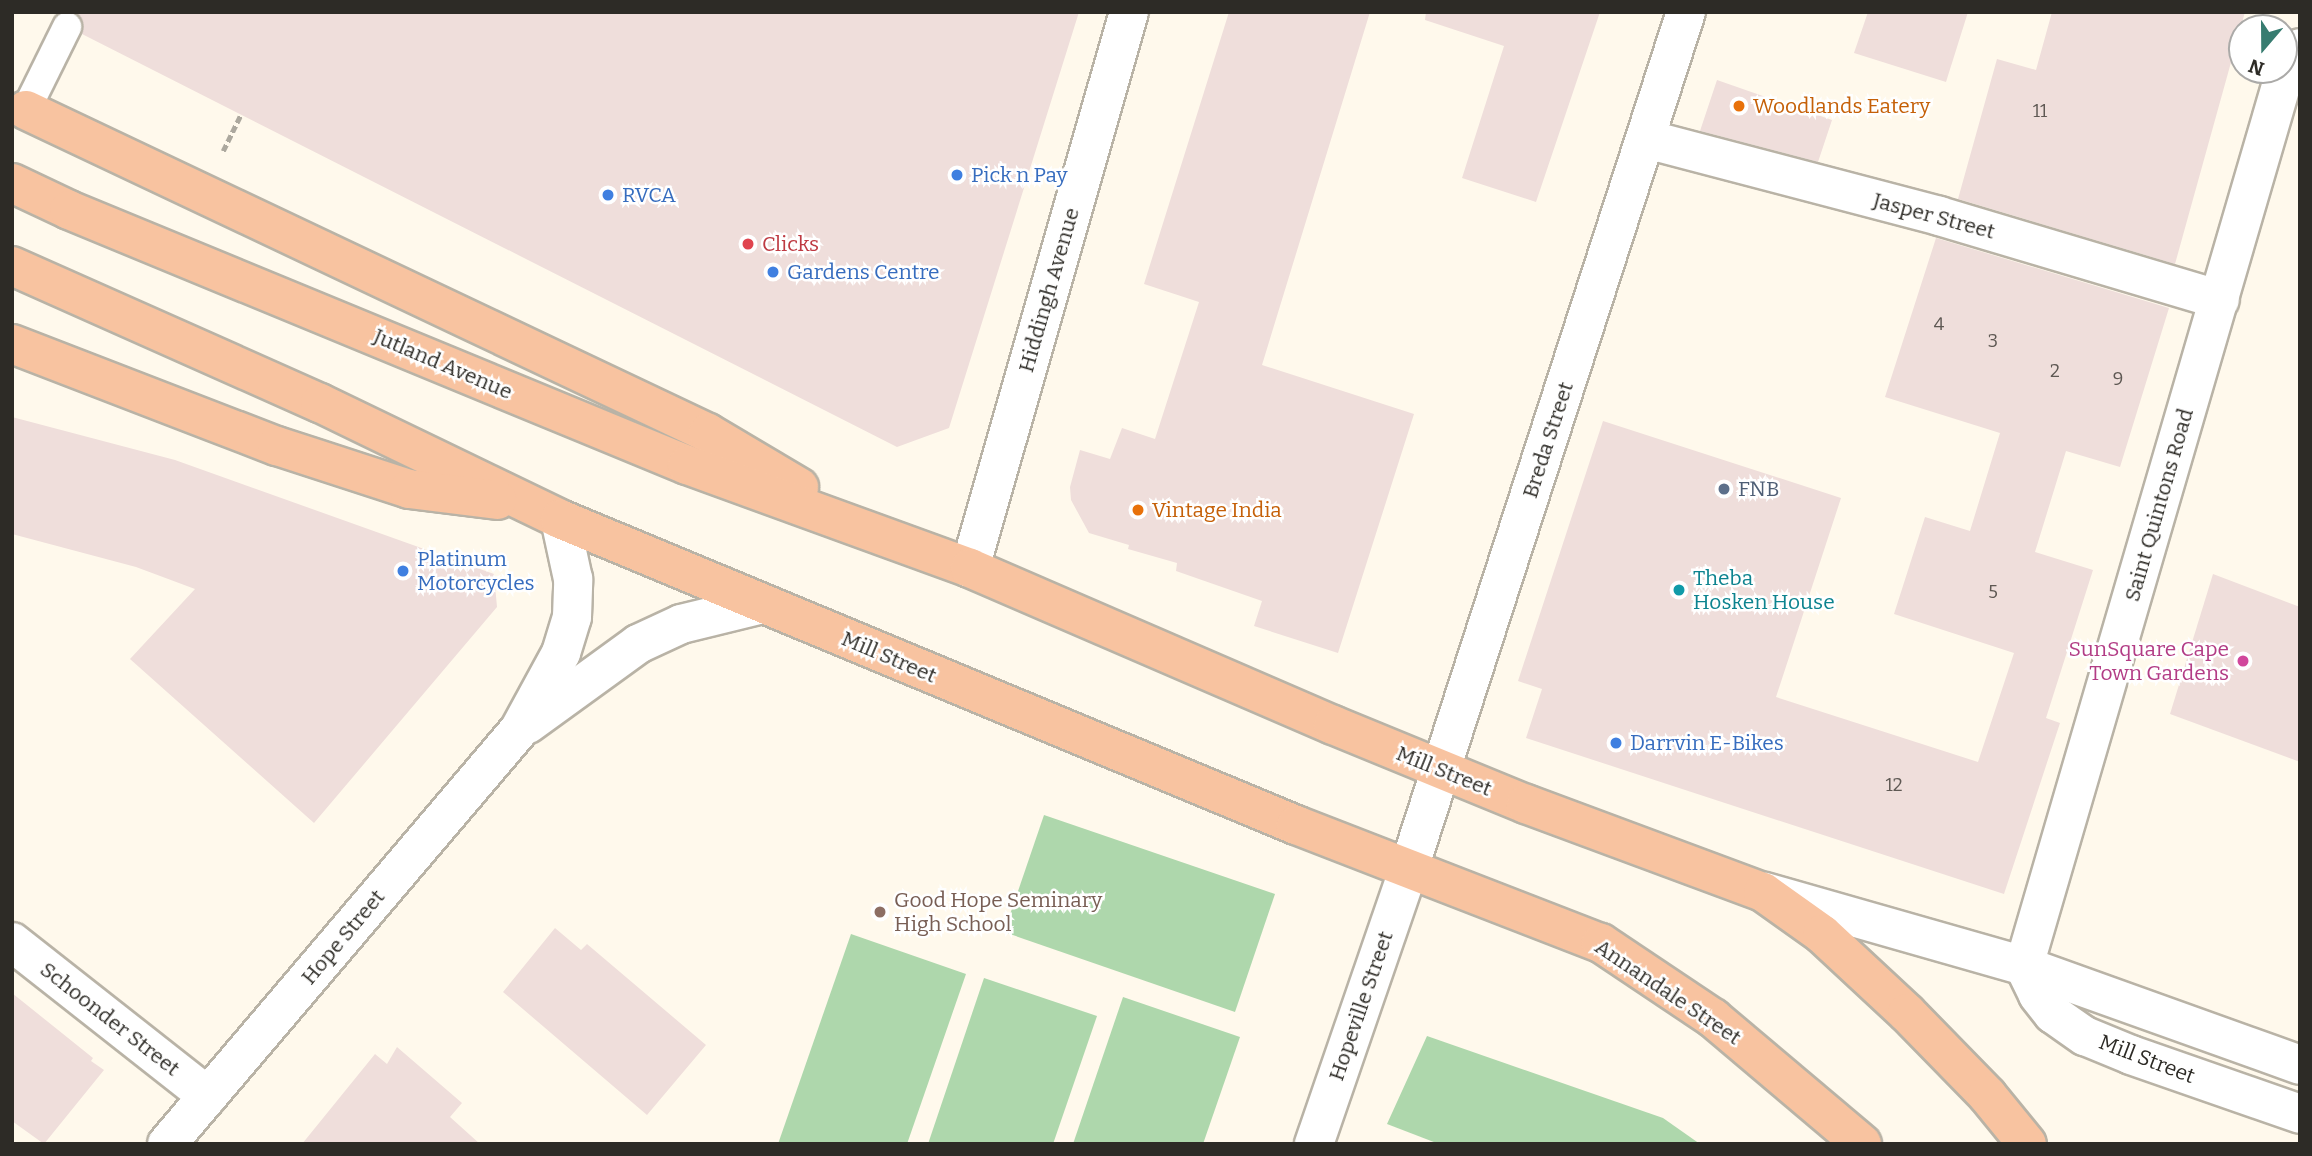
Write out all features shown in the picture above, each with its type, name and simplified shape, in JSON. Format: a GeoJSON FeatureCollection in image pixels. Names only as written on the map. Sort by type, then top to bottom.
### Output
{"type":"FeatureCollection","features":[{"type":"Feature","properties":{"kind":"main road"},"geometry":{"type":"LineString","coordinates":[[19,107],[708,433],[879,534]]}},
{"type":"Feature","properties":{"kind":"main road","name":"Jutland Avenue"},"geometry":{"type":"LineString","coordinates":[[12,183],[69,210],[687,465],[879,534]]}},
{"type":"Feature","properties":{"kind":"main road"},"geometry":{"type":"LineString","coordinates":[[12,265],[320,403],[544,511]]}},
{"type":"Feature","properties":{"kind":"main road"},"geometry":{"type":"LineString","coordinates":[[12,344],[277,446],[410,489],[544,511]]}},
{"type":"Feature","properties":{"kind":"main road","name":"Mill Street"},"geometry":{"type":"LineString","coordinates":[[544,511],[1296,825],[1409,868]]}},
{"type":"Feature","properties":{"kind":"main road","name":"Mill Street"},"geometry":{"type":"LineString","coordinates":[[879,534],[970,568],[1441,769],[1763,891]]}},
{"type":"Feature","properties":{"kind":"main road","name":"Annandale Street"},"geometry":{"type":"LineString","coordinates":[[1409,868],[1601,943],[1713,1018],[1862,1144]]}},
{"type":"Feature","properties":{"kind":"main road"},"geometry":{"type":"LineString","coordinates":[[1763,891],[1822,934],[1907,1013],[1987,1095],[2027,1144]]}},
{"type":"Feature","properties":{"kind":"street","name":"Hiddingh Avenue"},"geometry":{"type":"LineString","coordinates":[[970,568],[1129,12]]}},
{"type":"Feature","properties":{"kind":"street","name":"Breda Street"},"geometry":{"type":"LineString","coordinates":[[1409,868],[1686,12]]}},
{"type":"Feature","properties":{"kind":"street","name":"Saint Quintons Road"},"geometry":{"type":"LineString","coordinates":[[2024,966],[2286,69],[2300,48]]}},
{"type":"Feature","properties":{"kind":"street","name":"Jasper Street"},"geometry":{"type":"LineString","coordinates":[[1646,139],[1939,216],[2220,300]]}},
{"type":"Feature","properties":{"kind":"street","name":"Hope Street"},"geometry":{"type":"LineString","coordinates":[[167,1144],[519,730],[561,653],[572,617],[573,579],[544,511]]}},
{"type":"Feature","properties":{"kind":"street","name":"Hope Street"},"geometry":{"type":"LineString","coordinates":[[519,730],[638,644],[681,624],[763,604]]}},
{"type":"Feature","properties":{"kind":"street","name":"Hopeville Street"},"geometry":{"type":"LineString","coordinates":[[1314,1144],[1409,868]]}},
{"type":"Feature","properties":{"kind":"street","name":"Mill Street"},"geometry":{"type":"LineString","coordinates":[[1763,891],[2024,966],[2300,1065]]}},
{"type":"Feature","properties":{"kind":"street","name":"Schoonder Street"},"geometry":{"type":"LineString","coordinates":[[12,942],[208,1096]]}},
{"type":"Feature","properties":{"kind":"street","name":"Mill Street"},"geometry":{"type":"LineString","coordinates":[[2024,966],[2038,995],[2053,1014],[2085,1036],[2131,1055],[2300,1114]]}},
{"type":"Feature","properties":{"kind":"lane"},"geometry":{"type":"LineString","coordinates":[[19,107],[66,26]]}},
{"type":"Feature","properties":{"kind":"green space"},"geometry":{"type":"Polygon","coordinates":[[[1044,815],[1275,894],[1235,1012],[1004,932],[1044,815]]]}},
{"type":"Feature","properties":{"kind":"green space"},"geometry":{"type":"Polygon","coordinates":[[[851,934],[966,974],[907,1144],[778,1144],[851,934]]]}},
{"type":"Feature","properties":{"kind":"green space"},"geometry":{"type":"Polygon","coordinates":[[[984,978],[1097,1016],[1053,1144],[928,1144],[984,978]]]}},
{"type":"Feature","properties":{"kind":"green space"},"geometry":{"type":"Polygon","coordinates":[[[1123,997],[1240,1037],[1203,1144],[1073,1144],[1123,997]]]}},
{"type":"Feature","properties":{"kind":"green space"},"geometry":{"type":"Polygon","coordinates":[[[1427,1036],[1663,1118],[1700,1144],[1439,1144],[1387,1124],[1427,1036]]]}},
{"type":"Feature","properties":{"kind":"building","name":"Gardens Centre"},"geometry":{"type":"Polygon","coordinates":[[[74,12],[1079,12],[949,428],[897,447],[82,34],[83,25],[74,12]]]}},
{"type":"Feature","properties":{"kind":"building"},"geometry":{"type":"Polygon","coordinates":[[[1229,12],[1370,12],[1262,365],[1414,414],[1338,653],[1254,626],[1262,601],[1176,571],[1177,563],[1128,549],[1129,545],[1089,533],[1071,500],[1070,487],[1080,450],[1110,459],[1122,428],[1155,439],[1199,302],[1144,284],[1229,12]]]}},
{"type":"Feature","properties":{"kind":"building"},"geometry":{"type":"Polygon","coordinates":[[[1426,12],[1600,12],[1536,202],[1462,178],[1504,46],[1425,20],[1426,12]]]}},
{"type":"Feature","properties":{"kind":"building"},"geometry":{"type":"Polygon","coordinates":[[[1868,12],[1968,12],[1946,82],[1854,53],[1868,12]]]}},
{"type":"Feature","properties":{"kind":"building"},"geometry":{"type":"Polygon","coordinates":[[[2052,12],[2245,12],[2228,14],[2228,73],[2175,264],[1958,199],[1997,59],[2036,70],[2052,12]]]}},
{"type":"Feature","properties":{"kind":"building"},"geometry":{"type":"Polygon","coordinates":[[[1717,80],[1832,120],[1818,162],[1700,131],[1717,80]]]}},
{"type":"Feature","properties":{"kind":"building"},"geometry":{"type":"Polygon","coordinates":[[[1936,238],[2169,308],[2120,467],[2066,451],[2035,552],[2093,570],[2046,718],[2060,723],[2004,894],[1526,738],[1542,689],[1518,681],[1603,421],[1841,498],[1776,697],[1978,762],[2014,653],[1894,614],[1925,517],[1970,531],[2000,433],[1885,397],[1936,238]]]}},
{"type":"Feature","properties":{"kind":"building"},"geometry":{"type":"Polygon","coordinates":[[[12,417],[175,460],[494,574],[497,607],[314,823],[130,659],[195,589],[136,567],[12,534],[12,417]]]}},
{"type":"Feature","properties":{"kind":"building","name":"SunSquare Cape Town Gardens"},"geometry":{"type":"Polygon","coordinates":[[[2213,574],[2300,607],[2300,762],[2170,714],[2213,574]]]}},
{"type":"Feature","properties":{"kind":"building"},"geometry":{"type":"Polygon","coordinates":[[[555,928],[581,950],[587,944],[706,1045],[647,1115],[503,992],[555,928]]]}},
{"type":"Feature","properties":{"kind":"building"},"geometry":{"type":"Polygon","coordinates":[[[12,993],[93,1058],[91,1061],[104,1070],[44,1144],[12,1121],[12,993]]]}},
{"type":"Feature","properties":{"kind":"building"},"geometry":{"type":"Polygon","coordinates":[[[397,1047],[462,1103],[450,1117],[480,1144],[302,1144],[375,1054],[387,1064],[397,1047]]]}},
{"type":"Feature","properties":{"kind":"place","name":"Woodlands Eatery"},"geometry":{"type":"Point","coordinates":[1739,106]}},
{"type":"Feature","properties":{"kind":"place","name":"Pick n Pay"},"geometry":{"type":"Point","coordinates":[957,175]}},
{"type":"Feature","properties":{"kind":"place","name":"RVCA"},"geometry":{"type":"Point","coordinates":[608,195]}},
{"type":"Feature","properties":{"kind":"place","name":"Clicks"},"geometry":{"type":"Point","coordinates":[748,244]}},
{"type":"Feature","properties":{"kind":"place","name":"Gardens Centre"},"geometry":{"type":"Point","coordinates":[773,272]}},
{"type":"Feature","properties":{"kind":"place","name":"FNB"},"geometry":{"type":"Point","coordinates":[1724,489]}},
{"type":"Feature","properties":{"kind":"place","name":"Vintage India"},"geometry":{"type":"Point","coordinates":[1138,510]}},
{"type":"Feature","properties":{"kind":"place","name":"Platinum Motorcycles"},"geometry":{"type":"Point","coordinates":[403,571]}},
{"type":"Feature","properties":{"kind":"place","name":"Theba Hosken House"},"geometry":{"type":"Point","coordinates":[1679,590]}},
{"type":"Feature","properties":{"kind":"place","name":"SunSquare Cape Town Gardens"},"geometry":{"type":"Point","coordinates":[2243,661]}},
{"type":"Feature","properties":{"kind":"place","name":"Darrvin E-Bikes"},"geometry":{"type":"Point","coordinates":[1616,743]}},
{"type":"Feature","properties":{"kind":"place","name":"Good Hope Seminary High School"},"geometry":{"type":"Point","coordinates":[880,912]}}]}
